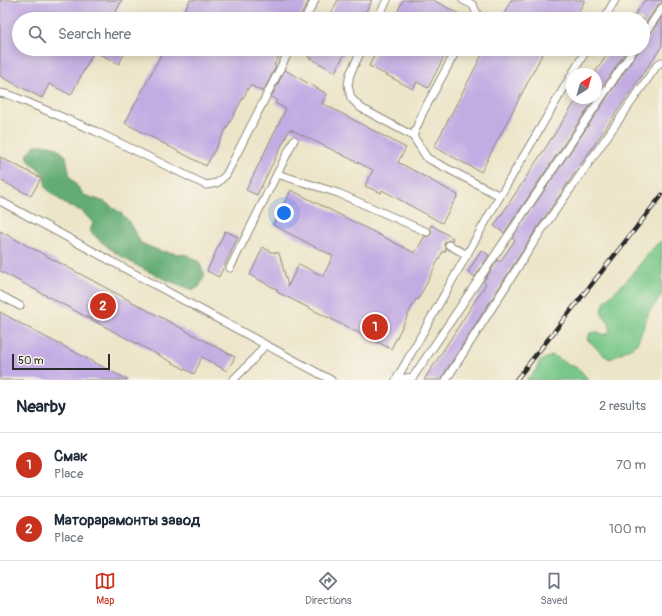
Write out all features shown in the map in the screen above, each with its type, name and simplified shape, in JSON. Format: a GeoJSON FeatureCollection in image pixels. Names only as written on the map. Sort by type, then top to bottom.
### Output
{"type":"FeatureCollection","features":[{"type":"Feature","properties":{"kind":"lane"},"geometry":{"type":"LineString","coordinates":[[309,12],[315,0]]}},
{"type":"Feature","properties":{"kind":"lane"},"geometry":{"type":"LineString","coordinates":[[381,12],[387,0]]}},
{"type":"Feature","properties":{"kind":"lane"},"geometry":{"type":"LineString","coordinates":[[463,0],[472,5],[475,12]]}},
{"type":"Feature","properties":{"kind":"lane"},"geometry":{"type":"LineString","coordinates":[[608,12],[616,0]]}},
{"type":"Feature","properties":{"kind":"lane"},"geometry":{"type":"LineString","coordinates":[[650,26],[662,8]]}},
{"type":"Feature","properties":{"kind":"lane"},"geometry":{"type":"LineString","coordinates":[[0,93],[10,95],[95,131],[206,185],[217,183],[226,174],[286,56]]}},
{"type":"Feature","properties":{"kind":"lane"},"geometry":{"type":"LineString","coordinates":[[359,56],[350,74],[348,86],[351,98],[361,108],[413,136],[427,158],[500,196]]}},
{"type":"Feature","properties":{"kind":"lane"},"geometry":{"type":"LineString","coordinates":[[413,136],[423,112],[453,56]]}},
{"type":"Feature","properties":{"kind":"lane"},"geometry":{"type":"LineString","coordinates":[[396,380],[500,196],[583,56]]}},
{"type":"Feature","properties":{"kind":"lane"},"geometry":{"type":"LineString","coordinates":[[396,380],[413,377],[629,56]]}},
{"type":"Feature","properties":{"kind":"lane"},"geometry":{"type":"LineString","coordinates":[[446,380],[541,231],[658,64],[662,62]]}},
{"type":"Feature","properties":{"kind":"lane"},"geometry":{"type":"LineString","coordinates":[[230,268],[294,140]]}},
{"type":"Feature","properties":{"kind":"lane"},"geometry":{"type":"LineString","coordinates":[[278,174],[338,194],[427,232]]}},
{"type":"Feature","properties":{"kind":"lane"},"geometry":{"type":"LineString","coordinates":[[0,201],[331,380]]}},
{"type":"Feature","properties":{"kind":"lane"},"geometry":{"type":"LineString","coordinates":[[449,245],[467,255]]}},
{"type":"Feature","properties":{"kind":"lane"},"geometry":{"type":"LineString","coordinates":[[0,295],[20,306]]}},
{"type":"Feature","properties":{"kind":"lane"},"geometry":{"type":"LineString","coordinates":[[233,380],[265,345]]}},
{"type":"Feature","properties":{"kind":"green space"},"geometry":{"type":"Polygon","coordinates":[[[35,145],[49,145],[56,147],[66,156],[70,177],[84,195],[105,202],[122,214],[127,219],[141,243],[160,251],[187,255],[199,262],[205,275],[199,287],[193,290],[166,280],[124,258],[100,241],[90,231],[93,223],[82,211],[68,206],[46,188],[44,174],[29,161],[27,155],[35,145]]]}},
{"type":"Feature","properties":{"kind":"green space"},"geometry":{"type":"Polygon","coordinates":[[[662,240],[662,295],[649,312],[636,345],[610,359],[602,354],[587,339],[590,333],[598,332],[605,335],[610,331],[609,322],[601,313],[605,301],[626,281],[654,247],[662,240]]]}},
{"type":"Feature","properties":{"kind":"green space"},"geometry":{"type":"Polygon","coordinates":[[[553,355],[568,365],[577,367],[589,380],[526,380],[536,370],[540,361],[553,355]]]}},
{"type":"Feature","properties":{"kind":"building"},"geometry":{"type":"Polygon","coordinates":[[[0,0],[122,0],[116,12],[12,12],[12,56],[91,56],[71,95],[49,84],[42,98],[0,76],[0,0]]]}},
{"type":"Feature","properties":{"kind":"building"},"geometry":{"type":"Polygon","coordinates":[[[190,0],[309,0],[303,12],[184,12],[190,0]]]}},
{"type":"Feature","properties":{"kind":"building"},"geometry":{"type":"Polygon","coordinates":[[[338,0],[372,0],[366,12],[332,12],[338,0]]]}},
{"type":"Feature","properties":{"kind":"building"},"geometry":{"type":"Polygon","coordinates":[[[403,0],[433,0],[456,12],[397,12],[403,0]]]}},
{"type":"Feature","properties":{"kind":"building"},"geometry":{"type":"Polygon","coordinates":[[[511,0],[585,0],[579,12],[505,12],[511,0]]]}},
{"type":"Feature","properties":{"kind":"building"},"geometry":{"type":"Polygon","coordinates":[[[645,0],[662,0],[662,3],[658,5],[650,17],[650,12],[637,12],[645,0]]]}},
{"type":"Feature","properties":{"kind":"building"},"geometry":{"type":"Polygon","coordinates":[[[662,17],[662,46],[537,228],[440,380],[424,380],[486,284],[483,282],[498,260],[500,262],[515,240],[512,238],[635,56],[650,56],[650,35],[662,17]]]}},
{"type":"Feature","properties":{"kind":"building"},"geometry":{"type":"Polygon","coordinates":[[[104,56],[123,56],[119,64],[104,56]]]}},
{"type":"Feature","properties":{"kind":"building"},"geometry":{"type":"Polygon","coordinates":[[[160,56],[279,56],[274,65],[276,66],[263,92],[250,85],[206,166],[125,123],[160,56]]]}},
{"type":"Feature","properties":{"kind":"building"},"geometry":{"type":"Polygon","coordinates":[[[308,56],[343,56],[335,72],[308,56]]]}},
{"type":"Feature","properties":{"kind":"building"},"geometry":{"type":"Polygon","coordinates":[[[374,56],[444,56],[428,88],[417,82],[413,89],[369,66],[374,56]]]}},
{"type":"Feature","properties":{"kind":"building"},"geometry":{"type":"Polygon","coordinates":[[[481,56],[541,56],[481,172],[434,147],[481,56]]]}},
{"type":"Feature","properties":{"kind":"building"},"geometry":{"type":"Polygon","coordinates":[[[606,56],[623,56],[602,87],[602,68],[598,68],[606,56]]]}},
{"type":"Feature","properties":{"kind":"building"},"geometry":{"type":"Polygon","coordinates":[[[285,70],[327,94],[322,103],[406,148],[398,162],[458,195],[442,223],[382,190],[381,193],[365,186],[373,170],[290,129],[257,195],[246,190],[286,109],[275,103],[277,100],[271,97],[285,70]]]}},
{"type":"Feature","properties":{"kind":"building"},"geometry":{"type":"Polygon","coordinates":[[[574,104],[591,104],[504,233],[494,226],[574,104]]]}},
{"type":"Feature","properties":{"kind":"building"},"geometry":{"type":"Polygon","coordinates":[[[0,157],[41,178],[31,196],[0,180],[0,157]]]}},
{"type":"Feature","properties":{"kind":"building"},"geometry":{"type":"Polygon","coordinates":[[[291,190],[415,253],[425,236],[428,237],[431,234],[431,225],[453,238],[452,241],[449,240],[445,242],[445,252],[443,251],[418,300],[416,299],[391,349],[277,292],[278,290],[250,275],[263,247],[271,252],[279,253],[288,286],[299,264],[323,276],[333,256],[273,225],[291,190]]]}},
{"type":"Feature","properties":{"kind":"building"},"geometry":{"type":"Polygon","coordinates":[[[0,231],[235,357],[227,371],[202,357],[194,374],[0,271],[0,231]]]}},
{"type":"Feature","properties":{"kind":"building"},"geometry":{"type":"Polygon","coordinates":[[[225,231],[238,237],[219,277],[207,271],[225,231]]]}},
{"type":"Feature","properties":{"kind":"building"},"geometry":{"type":"Polygon","coordinates":[[[481,250],[489,255],[475,277],[468,272],[481,250]]]}},
{"type":"Feature","properties":{"kind":"building"},"geometry":{"type":"Polygon","coordinates":[[[0,312],[38,333],[128,380],[0,380],[0,312]]]}},
{"type":"Feature","properties":{"kind":"railway"},"geometry":{"type":"LineString","coordinates":[[516,380],[662,195]]}},
{"type":"Feature","properties":{"kind":"place","name":"Маторарамонты завод"},"geometry":{"type":"Point","coordinates":[103,306]}},
{"type":"Feature","properties":{"kind":"place","name":"Смак"},"geometry":{"type":"Point","coordinates":[375,327]}}]}
